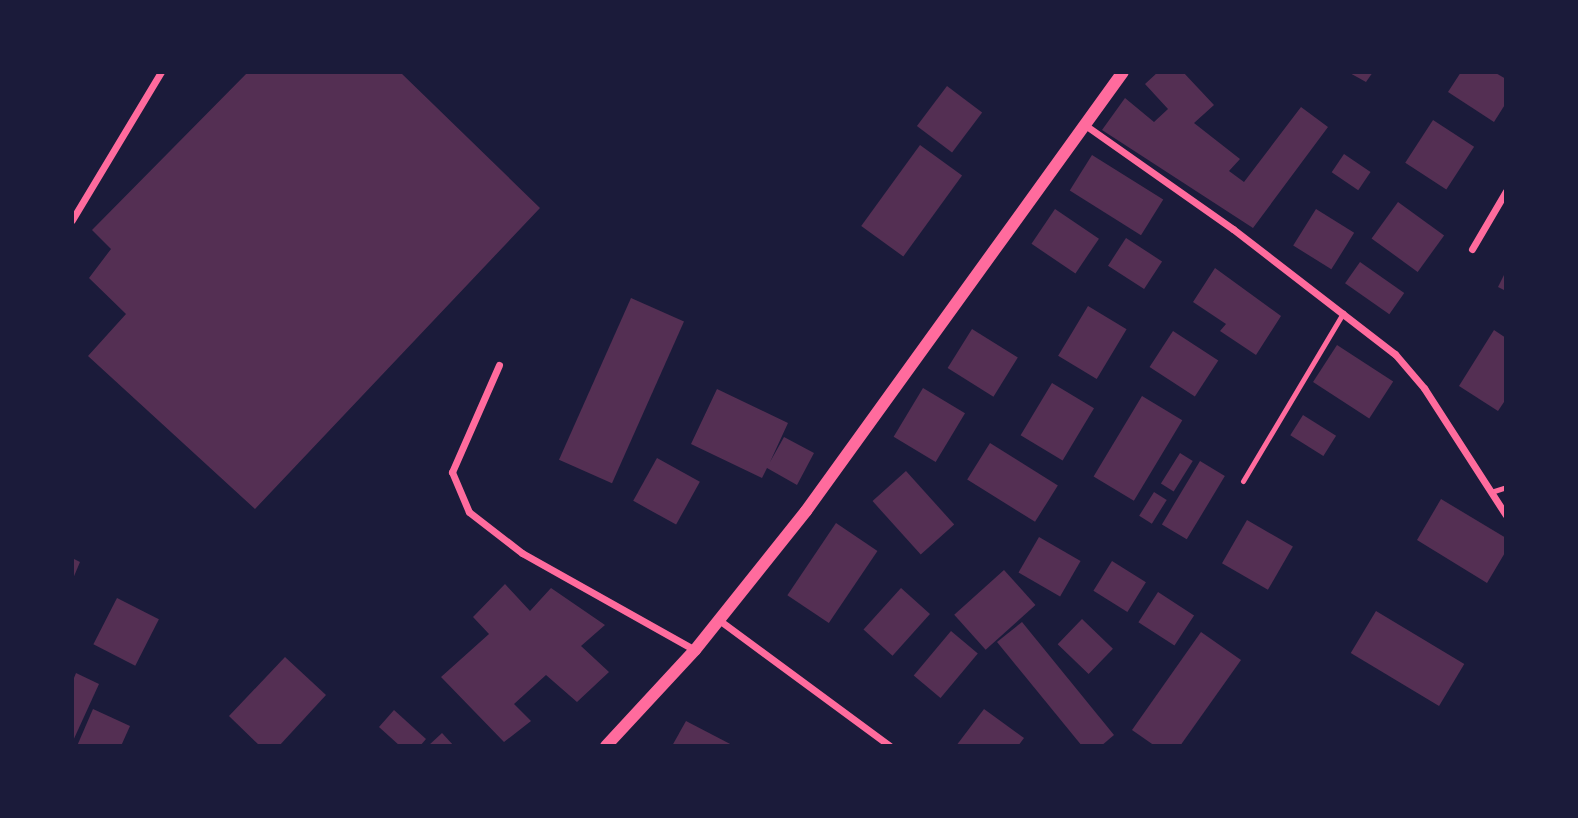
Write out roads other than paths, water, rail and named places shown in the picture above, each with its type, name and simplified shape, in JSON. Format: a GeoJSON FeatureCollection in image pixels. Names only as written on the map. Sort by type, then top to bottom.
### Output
{"type":"FeatureCollection","features":[{"type":"Feature","properties":{"kind":"street"},"geometry":{"type":"LineString","coordinates":[[72,220],[161,72]]}},
{"type":"Feature","properties":{"kind":"street"},"geometry":{"type":"LineString","coordinates":[[606,746],[695,649],[867,431],[1123,72]]}},
{"type":"Feature","properties":{"kind":"street"},"geometry":{"type":"LineString","coordinates":[[1085,125],[1343,313],[1407,367],[1506,515]]}},
{"type":"Feature","properties":{"kind":"street"},"geometry":{"type":"LineString","coordinates":[[1472,248],[1506,191]]}},
{"type":"Feature","properties":{"kind":"street"},"geometry":{"type":"LineString","coordinates":[[499,365],[452,472],[469,512],[522,553],[695,649]]}},
{"type":"Feature","properties":{"kind":"street"},"geometry":{"type":"LineString","coordinates":[[719,620],[890,746]]}},
{"type":"Feature","properties":{"kind":"lane"},"geometry":{"type":"LineString","coordinates":[[1243,481],[1343,313]]}},
{"type":"Feature","properties":{"kind":"lane"},"geometry":{"type":"LineString","coordinates":[[1491,492],[1506,487]]}}]}
